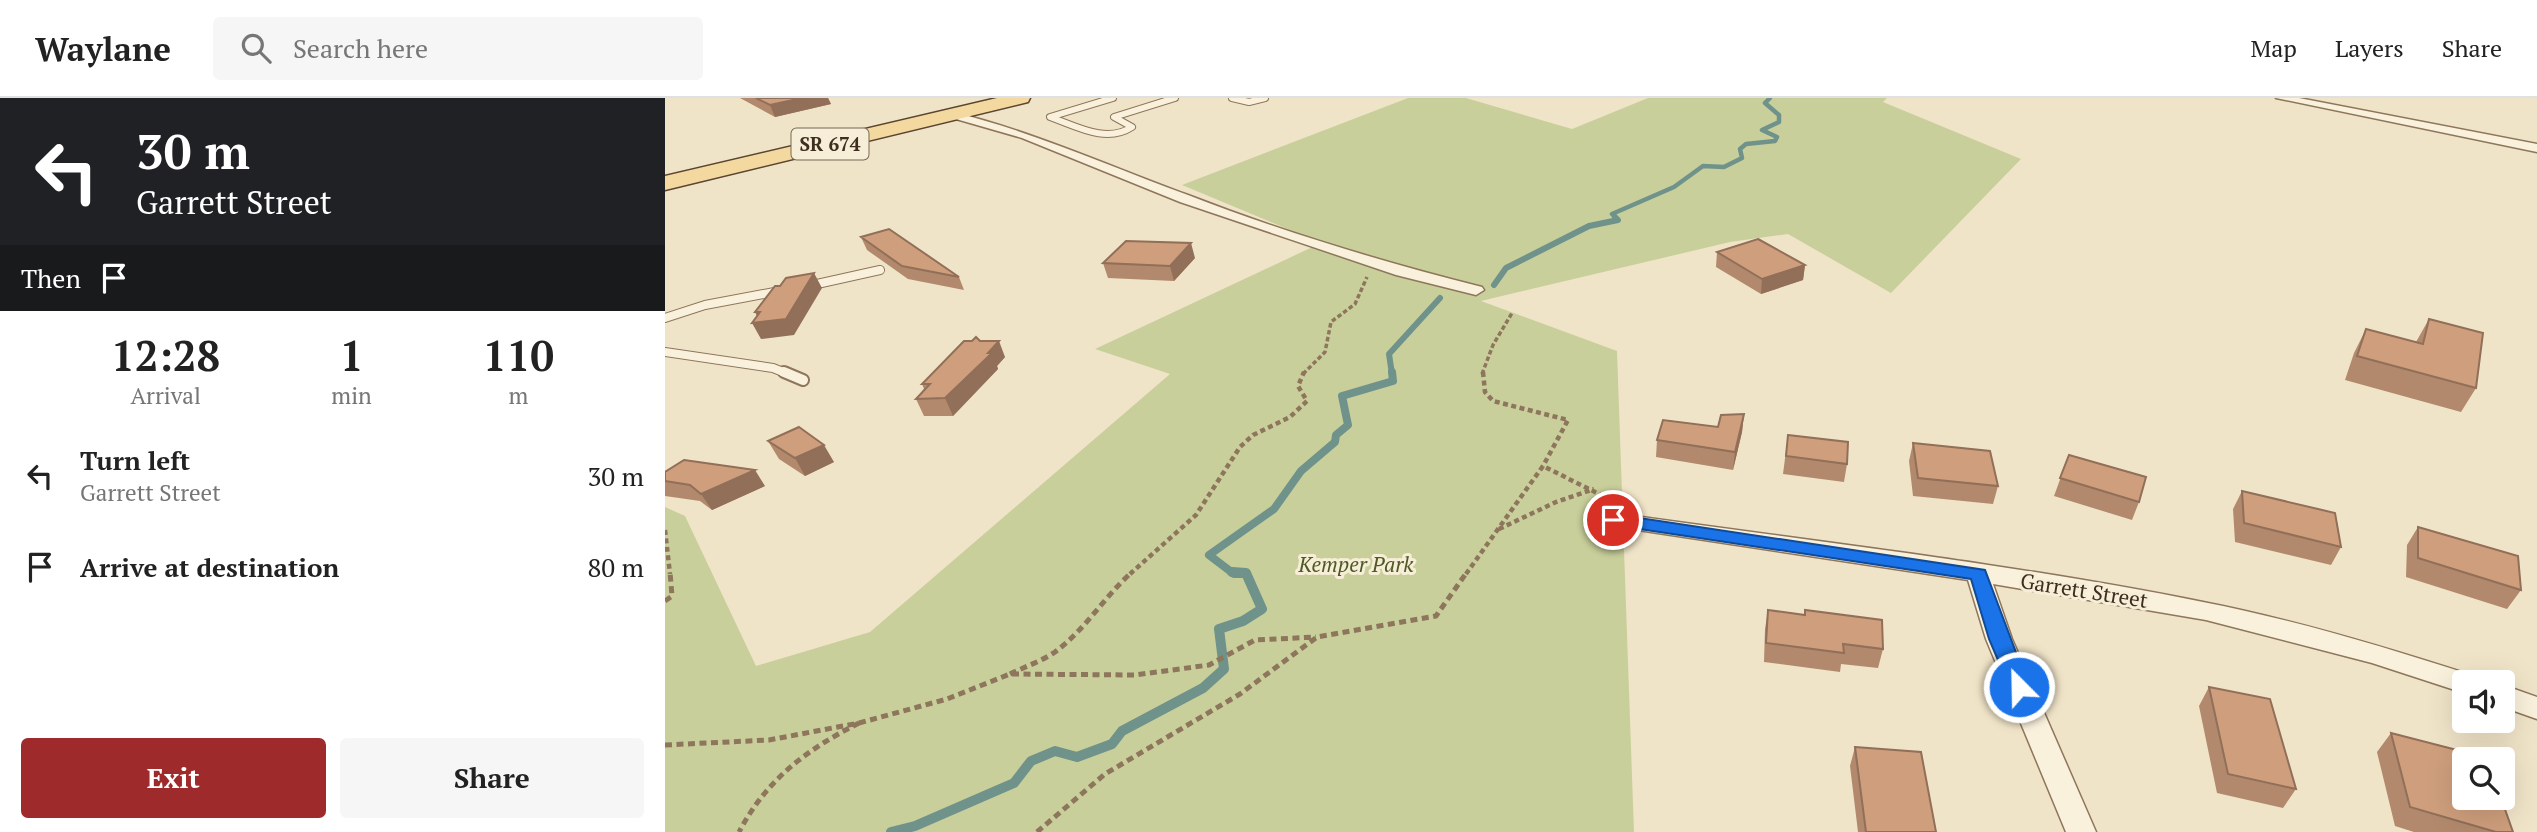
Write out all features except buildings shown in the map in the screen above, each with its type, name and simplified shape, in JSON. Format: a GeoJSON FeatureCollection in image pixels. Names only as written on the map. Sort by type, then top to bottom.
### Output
{"type":"FeatureCollection","features":[{"type":"Feature","properties":{"kind":"main road","name":"SR 674"},"geometry":{"type":"LineString","coordinates":[[665,183],[1021,98]]}},
{"type":"Feature","properties":{"kind":"street"},"geometry":{"type":"LineString","coordinates":[[2282,98],[2537,148]]}},
{"type":"Feature","properties":{"kind":"street"},"geometry":{"type":"LineString","coordinates":[[953,115],[1026,135],[1159,190],[1381,265],[1476,290]]}},
{"type":"Feature","properties":{"kind":"street","name":"Garrett Street"},"geometry":{"type":"LineString","coordinates":[[1613,520],[2206,611],[2362,650],[2452,679]]}},
{"type":"Feature","properties":{"kind":"street"},"geometry":{"type":"LineString","coordinates":[[1978,574],[1999,639],[2081,832]]}},
{"type":"Feature","properties":{"kind":"street"},"geometry":{"type":"LineString","coordinates":[[2515,700],[2537,708]]}},
{"type":"Feature","properties":{"kind":"lane"},"geometry":{"type":"LineString","coordinates":[[1113,98],[1050,117],[1100,134],[1121,133],[1132,127],[1114,117],[1175,98]]}},
{"type":"Feature","properties":{"kind":"lane"},"geometry":{"type":"LineString","coordinates":[[1232,98],[1249,102],[1265,98]]}},
{"type":"Feature","properties":{"kind":"lane"},"geometry":{"type":"LineString","coordinates":[[665,318],[705,305],[880,270]]}},
{"type":"Feature","properties":{"kind":"lane"},"geometry":{"type":"LineString","coordinates":[[665,352],[773,368],[803,380]]}},
{"type":"Feature","properties":{"kind":"path"},"geometry":{"type":"LineString","coordinates":[[665,744],[769,740],[859,723],[947,699],[1055,653],[1086,624],[1109,593],[1196,515],[1240,447],[1253,435],[1302,408],[1307,401],[1299,386],[1300,377],[1329,346],[1331,322],[1355,307],[1364,293],[1368,274],[1381,265]]}},
{"type":"Feature","properties":{"kind":"path"},"geometry":{"type":"LineString","coordinates":[[1010,674],[1135,675],[1209,664],[1255,640],[1317,637],[1436,616],[1543,467],[1568,420],[1493,401],[1481,385],[1482,372],[1512,313]]}},
{"type":"Feature","properties":{"kind":"path"},"geometry":{"type":"LineString","coordinates":[[1543,467],[1611,496],[1613,520]]}},
{"type":"Feature","properties":{"kind":"path"},"geometry":{"type":"LineString","coordinates":[[1498,529],[1556,502],[1594,489]]}},
{"type":"Feature","properties":{"kind":"path"},"geometry":{"type":"LineString","coordinates":[[665,530],[672,596],[665,601]]}},
{"type":"Feature","properties":{"kind":"path"},"geometry":{"type":"LineString","coordinates":[[1037,832],[1105,774],[1240,694],[1317,637]]}},
{"type":"Feature","properties":{"kind":"path"},"geometry":{"type":"LineString","coordinates":[[739,832],[754,800],[773,778],[825,739],[859,723]]}},
{"type":"Feature","properties":{"kind":"green space","name":"Kemper Park"},"geometry":{"type":"Polygon","coordinates":[[[1408,98],[1466,98],[1572,129],[1648,98],[1887,98],[1883,102],[2021,159],[1891,293],[1788,234],[1730,242],[1481,301],[1617,351],[1634,832],[665,832],[665,507],[685,516],[756,666],[870,632],[1170,374],[1095,349],[1321,243],[1182,185],[1408,98]]]}},
{"type":"Feature","properties":{"kind":"waterway"},"geometry":{"type":"LineString","coordinates":[[1494,285],[1506,268],[1589,226],[1618,220],[1612,214],[1674,187],[1703,166],[1724,167],[1742,158],[1740,149],[1746,144],[1775,141],[1777,137],[1762,130],[1779,122],[1779,115],[1765,103],[1770,98]]}},
{"type":"Feature","properties":{"kind":"waterway"},"geometry":{"type":"LineString","coordinates":[[1392,374],[1389,354],[1440,298]]}},
{"type":"Feature","properties":{"kind":"waterway"},"geometry":{"type":"LineString","coordinates":[[1246,574],[1234,574],[1209,555],[1274,509],[1301,471],[1335,442],[1336,435],[1348,425],[1342,396],[1393,381],[1392,372]]}},
{"type":"Feature","properties":{"kind":"waterway"},"geometry":{"type":"LineString","coordinates":[[1232,572],[1246,574]]}},
{"type":"Feature","properties":{"kind":"waterway"},"geometry":{"type":"LineString","coordinates":[[891,832],[915,826],[1014,783],[1031,761],[1055,751],[1077,757],[1112,744],[1122,731],[1203,688],[1224,669],[1219,629],[1243,621],[1262,609],[1246,574]]}},
{"type":"Feature","properties":{"kind":"route"},"geometry":{"type":"LineString","coordinates":[[1613,520],[1978,574],[1999,639],[2019,687]]}}]}
